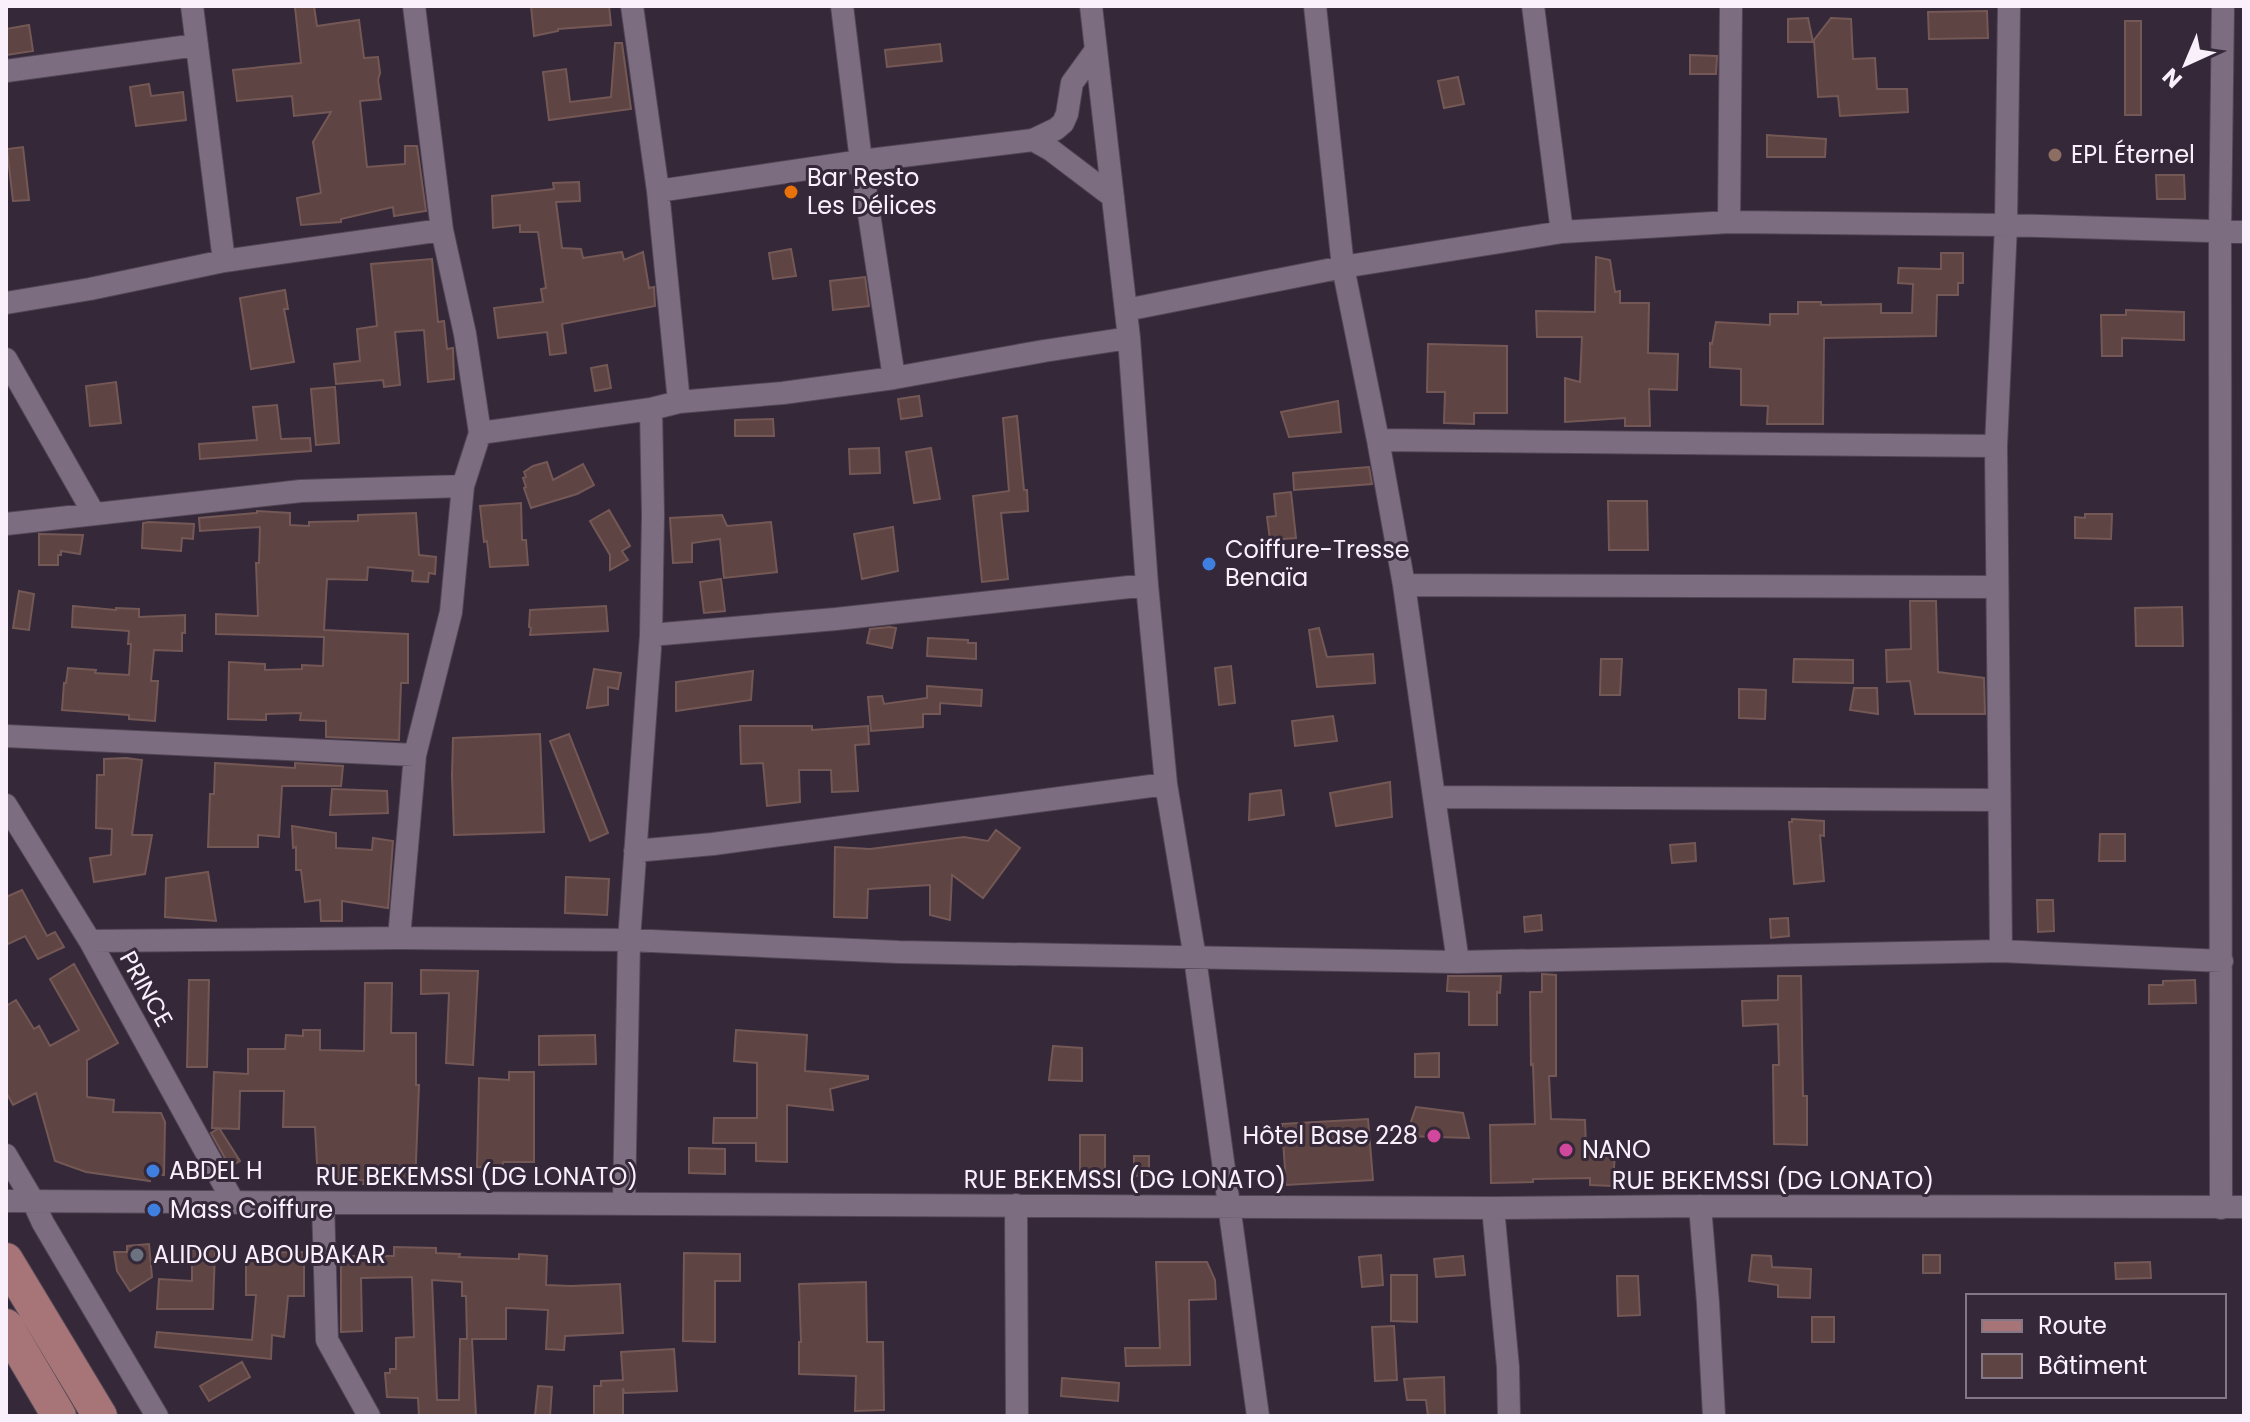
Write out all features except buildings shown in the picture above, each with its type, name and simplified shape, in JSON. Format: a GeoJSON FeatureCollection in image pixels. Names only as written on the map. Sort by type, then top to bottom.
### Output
{"type":"FeatureCollection","features":[{"type":"Feature","properties":{"kind":"main road"},"geometry":{"type":"LineString","coordinates":[[6,1260],[100,1416]]}},
{"type":"Feature","properties":{"kind":"main road"},"geometry":{"type":"LineString","coordinates":[[6,1326],[59,1416]]}},
{"type":"Feature","properties":{"kind":"street"},"geometry":{"type":"LineString","coordinates":[[192,6],[224,261]]}},
{"type":"Feature","properties":{"kind":"street"},"geometry":{"type":"LineString","coordinates":[[399,938],[415,755],[451,612],[463,486],[480,433],[465,334],[442,230],[414,6]]}},
{"type":"Feature","properties":{"kind":"street"},"geometry":{"type":"LineString","coordinates":[[632,6],[658,191],[679,402]]}},
{"type":"Feature","properties":{"kind":"street"},"geometry":{"type":"LineString","coordinates":[[842,6],[861,161],[894,378]]}},
{"type":"Feature","properties":{"kind":"street"},"geometry":{"type":"LineString","coordinates":[[1091,6],[1129,338],[1147,585],[1166,784],[1195,958],[1258,1416]]}},
{"type":"Feature","properties":{"kind":"street"},"geometry":{"type":"LineString","coordinates":[[1315,6],[1343,267],[1404,585],[1458,962]]}},
{"type":"Feature","properties":{"kind":"street"},"geometry":{"type":"LineString","coordinates":[[1533,6],[1562,232]]}},
{"type":"Feature","properties":{"kind":"street"},"geometry":{"type":"LineString","coordinates":[[1729,222],[1731,6]]}},
{"type":"Feature","properties":{"kind":"street"},"geometry":{"type":"LineString","coordinates":[[2001,951],[1996,446],[2006,225],[2009,6]]}},
{"type":"Feature","properties":{"kind":"street"},"geometry":{"type":"LineString","coordinates":[[2223,6],[2220,233],[2233,787],[2222,961],[2233,1208]]}},
{"type":"Feature","properties":{"kind":"street"},"geometry":{"type":"LineString","coordinates":[[6,71],[197,45]]}},
{"type":"Feature","properties":{"kind":"street"},"geometry":{"type":"LineString","coordinates":[[658,191],[1033,140],[1063,123],[1072,83],[1096,50]]}},
{"type":"Feature","properties":{"kind":"street"},"geometry":{"type":"LineString","coordinates":[[1033,140],[1113,197]]}},
{"type":"Feature","properties":{"kind":"street"},"geometry":{"type":"LineString","coordinates":[[1126,310],[1343,267],[1562,232],[1729,222],[2244,232]]}},
{"type":"Feature","properties":{"kind":"street"},"geometry":{"type":"LineString","coordinates":[[6,303],[224,261],[442,230]]}},
{"type":"Feature","properties":{"kind":"street"},"geometry":{"type":"LineString","coordinates":[[480,433],[651,409],[679,402],[783,393],[894,378],[1129,338]]}},
{"type":"Feature","properties":{"kind":"street"},"geometry":{"type":"LineString","coordinates":[[6,359],[94,514]]}},
{"type":"Feature","properties":{"kind":"street"},"geometry":{"type":"LineString","coordinates":[[624,1203],[629,940],[651,635],[651,409]]}},
{"type":"Feature","properties":{"kind":"street"},"geometry":{"type":"LineString","coordinates":[[1378,440],[1996,446]]}},
{"type":"Feature","properties":{"kind":"street"},"geometry":{"type":"LineString","coordinates":[[6,524],[301,491],[463,486]]}},
{"type":"Feature","properties":{"kind":"street"},"geometry":{"type":"LineString","coordinates":[[651,635],[836,619],[1147,585]]}},
{"type":"Feature","properties":{"kind":"street"},"geometry":{"type":"LineString","coordinates":[[1404,585],[1997,587]]}},
{"type":"Feature","properties":{"kind":"street"},"geometry":{"type":"LineString","coordinates":[[6,736],[415,755]]}},
{"type":"Feature","properties":{"kind":"street"},"geometry":{"type":"LineString","coordinates":[[635,851],[713,844],[1166,784]]}},
{"type":"Feature","properties":{"kind":"street"},"geometry":{"type":"LineString","coordinates":[[1434,797],[1999,800]]}},
{"type":"Feature","properties":{"kind":"street","name":"PRINCE"},"geometry":{"type":"LineString","coordinates":[[6,805],[13,831],[90,941],[234,1203]]}},
{"type":"Feature","properties":{"kind":"street"},"geometry":{"type":"LineString","coordinates":[[90,941],[399,938],[629,940],[899,952],[1458,962],[2001,951],[2222,961]]}},
{"type":"Feature","properties":{"kind":"street"},"geometry":{"type":"LineString","coordinates":[[6,1155],[157,1416]]}},
{"type":"Feature","properties":{"kind":"street","name":"RUE BEKEMSSI (DG LONATO)"},"geometry":{"type":"LineString","coordinates":[[6,1201],[2233,1208]]}},
{"type":"Feature","properties":{"kind":"street"},"geometry":{"type":"LineString","coordinates":[[323,1203],[327,1340],[369,1416]]}},
{"type":"Feature","properties":{"kind":"street"},"geometry":{"type":"LineString","coordinates":[[1016,1205],[1017,1416]]}},
{"type":"Feature","properties":{"kind":"street"},"geometry":{"type":"LineString","coordinates":[[1700,1206],[1714,1416]]}},
{"type":"Feature","properties":{"kind":"street"},"geometry":{"type":"LineString","coordinates":[[1493,1208],[1508,1367],[1509,1416]]}},
{"type":"Feature","properties":{"kind":"place","name":"EPL Éternel"},"geometry":{"type":"Point","coordinates":[2055,155]}},
{"type":"Feature","properties":{"kind":"place","name":"Bar Resto Les Délices"},"geometry":{"type":"Point","coordinates":[791,192]}},
{"type":"Feature","properties":{"kind":"place","name":"Coiffure-Tresse Benaïa"},"geometry":{"type":"Point","coordinates":[1209,564]}},
{"type":"Feature","properties":{"kind":"place","name":"Hôtel Base 228"},"geometry":{"type":"Point","coordinates":[1434,1136]}},
{"type":"Feature","properties":{"kind":"place","name":"NANO"},"geometry":{"type":"Point","coordinates":[1566,1150]}},
{"type":"Feature","properties":{"kind":"place","name":"ABDEL H"},"geometry":{"type":"Point","coordinates":[153,1171]}},
{"type":"Feature","properties":{"kind":"place","name":"Mass Coiffure"},"geometry":{"type":"Point","coordinates":[154,1210]}},
{"type":"Feature","properties":{"kind":"place","name":"ALIDOU ABOUBAKAR"},"geometry":{"type":"Point","coordinates":[137,1255]}}]}
